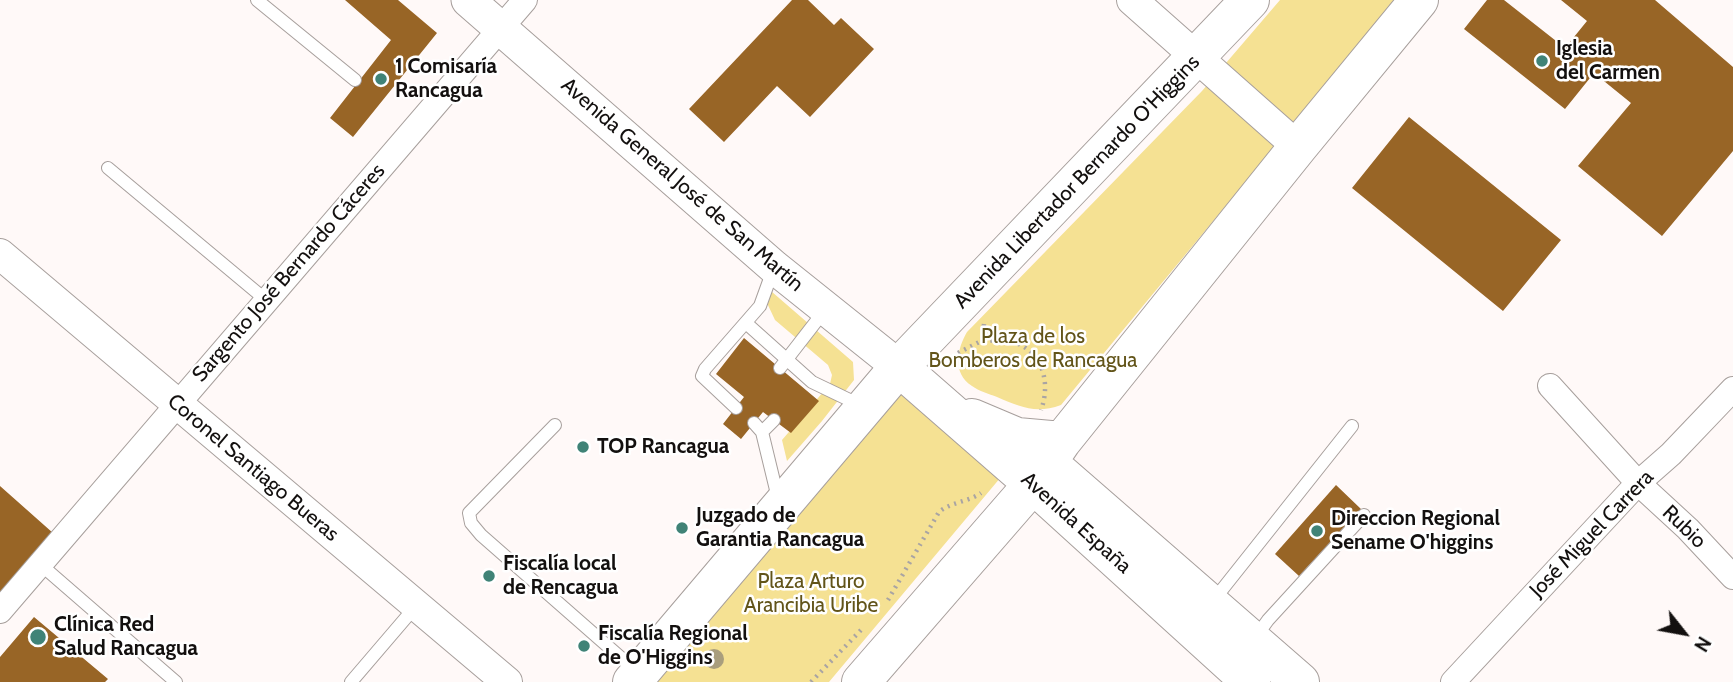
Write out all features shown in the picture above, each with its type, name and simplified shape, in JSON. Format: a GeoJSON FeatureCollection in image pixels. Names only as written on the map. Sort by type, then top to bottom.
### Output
{"type":"FeatureCollection","features":[{"type":"Feature","properties":{"kind":"main road","name":"Avenida General José de San Martín"},"geometry":{"type":"LineString","coordinates":[[468,0],[774,267],[899,367]]}},
{"type":"Feature","properties":{"kind":"main road","name":"Avenida Libertador Bernardo O'Higgins"},"geometry":{"type":"LineString","coordinates":[[635,678],[899,367],[1250,0]]}},
{"type":"Feature","properties":{"kind":"main road"},"geometry":{"type":"LineString","coordinates":[[872,675],[1033,457],[1419,0]]}},
{"type":"Feature","properties":{"kind":"main road"},"geometry":{"type":"LineString","coordinates":[[899,367],[944,406],[1033,457]]}},
{"type":"Feature","properties":{"kind":"main road","name":"Avenida España"},"geometry":{"type":"LineString","coordinates":[[1033,457],[1300,682]]}},
{"type":"Feature","properties":{"kind":"main road","name":"Avenida España"},"geometry":{"type":"LineString","coordinates":[[1033,457],[1251,682]]}},
{"type":"Feature","properties":{"kind":"street","name":"Sargento José Bernardo Cáceres"},"geometry":{"type":"LineString","coordinates":[[0,611],[525,0]]}},
{"type":"Feature","properties":{"kind":"street"},"geometry":{"type":"LineString","coordinates":[[1132,0],[1297,147]]}},
{"type":"Feature","properties":{"kind":"street","name":"Coronel Santiago Bueras"},"geometry":{"type":"LineString","coordinates":[[0,254],[507,682]]}},
{"type":"Feature","properties":{"kind":"street","name":"Rubio"},"geometry":{"type":"LineString","coordinates":[[1550,386],[1638,483],[1688,529],[1733,576]]}},
{"type":"Feature","properties":{"kind":"street","name":"José Miguel Carrera"},"geometry":{"type":"LineString","coordinates":[[1452,682],[1638,483],[1671,454],[1733,389]]}},
{"type":"Feature","properties":{"kind":"lane"},"geometry":{"type":"LineString","coordinates":[[257,0],[355,80]]}},
{"type":"Feature","properties":{"kind":"lane"},"geometry":{"type":"LineString","coordinates":[[108,168],[266,300]]}},
{"type":"Feature","properties":{"kind":"lane"},"geometry":{"type":"LineString","coordinates":[[736,408],[702,376],[765,296],[774,267]]}},
{"type":"Feature","properties":{"kind":"lane"},"geometry":{"type":"LineString","coordinates":[[783,363],[827,308]]}},
{"type":"Feature","properties":{"kind":"lane"},"geometry":{"type":"LineString","coordinates":[[746,323],[783,363],[809,386],[866,407]]}},
{"type":"Feature","properties":{"kind":"lane"},"geometry":{"type":"LineString","coordinates":[[774,420],[758,427],[780,508]]}},
{"type":"Feature","properties":{"kind":"lane"},"geometry":{"type":"LineString","coordinates":[[555,425],[469,513],[471,523],[635,678]]}},
{"type":"Feature","properties":{"kind":"lane"},"geometry":{"type":"LineString","coordinates":[[1210,604],[1352,426]]}},
{"type":"Feature","properties":{"kind":"lane"},"geometry":{"type":"LineString","coordinates":[[1252,641],[1364,515]]}},
{"type":"Feature","properties":{"kind":"lane"},"geometry":{"type":"LineString","coordinates":[[40,564],[176,682]]}},
{"type":"Feature","properties":{"kind":"lane"},"geometry":{"type":"LineString","coordinates":[[351,682],[416,605]]}},
{"type":"Feature","properties":{"kind":"path"},"geometry":{"type":"LineString","coordinates":[[883,606],[939,512],[947,506],[965,502],[981,493],[1033,457],[1046,395],[1045,378],[1039,360],[1028,349],[1010,341],[985,339],[985,318]]}},
{"type":"Feature","properties":{"kind":"path"},"geometry":{"type":"LineString","coordinates":[[811,682],[867,623]]}},
{"type":"Feature","properties":{"kind":"green space","name":"Plaza de los Bomberos de Rancagua"},"geometry":{"type":"Polygon","coordinates":[[[1280,0],[1396,0],[1061,405],[1044,409],[1028,408],[972,386],[961,374],[958,360],[967,332],[1202,91],[1280,0]]]}},
{"type":"Feature","properties":{"kind":"green space"},"geometry":{"type":"Polygon","coordinates":[[[764,285],[853,362],[854,380],[787,461],[782,440],[830,384],[832,375],[828,365],[775,320],[767,303],[764,285]]]}},
{"type":"Feature","properties":{"kind":"green space","name":"Plaza Arturo Arancibia Uribe"},"geometry":{"type":"Polygon","coordinates":[[[897,385],[1006,471],[829,682],[644,682],[897,385]]]}},
{"type":"Feature","properties":{"kind":"building","name":"1 Comisaría Rancagua"},"geometry":{"type":"Polygon","coordinates":[[[345,0],[398,0],[437,33],[353,137],[330,118],[391,40],[345,0]]]}},
{"type":"Feature","properties":{"kind":"building"},"geometry":{"type":"Polygon","coordinates":[[[792,0],[808,0],[834,25],[841,18],[874,49],[810,117],[777,86],[724,142],[689,109],[792,0]]]}},
{"type":"Feature","properties":{"kind":"building"},"geometry":{"type":"Polygon","coordinates":[[[1487,0],[1504,0],[1565,48],[1587,21],[1561,0],[1655,0],[1733,67],[1733,151],[1662,236],[1578,166],[1631,103],[1594,73],[1565,109],[1464,29],[1487,0]]]}},
{"type":"Feature","properties":{"kind":"building"},"geometry":{"type":"Polygon","coordinates":[[[1409,117],[1561,240],[1503,311],[1352,188],[1409,117]]]}},
{"type":"Feature","properties":{"kind":"building"},"geometry":{"type":"Polygon","coordinates":[[[744,338],[819,401],[791,433],[763,412],[741,439],[723,424],[744,397],[716,374],[744,338]]]}},
{"type":"Feature","properties":{"kind":"building","name":"Direccion Regional Sename O'higgins"},"geometry":{"type":"Polygon","coordinates":[[[1336,485],[1361,509],[1299,576],[1275,554],[1336,485]]]}},
{"type":"Feature","properties":{"kind":"building"},"geometry":{"type":"Polygon","coordinates":[[[0,486],[53,533],[0,593],[0,486]]]}},
{"type":"Feature","properties":{"kind":"building","name":"Clínica Red Salud Rancagua"},"geometry":{"type":"Polygon","coordinates":[[[34,617],[108,679],[105,682],[0,682],[0,657],[34,617]]]}},
{"type":"Feature","properties":{"kind":"place","name":"Iglesia del Carmen"},"geometry":{"type":"Point","coordinates":[1542,61]}},
{"type":"Feature","properties":{"kind":"place","name":"1 Comisaría Rancagua"},"geometry":{"type":"Point","coordinates":[381,79]}},
{"type":"Feature","properties":{"kind":"place","name":"TOP Rancagua"},"geometry":{"type":"Point","coordinates":[583,447]}},
{"type":"Feature","properties":{"kind":"place","name":"Juzgado de Garantia Rancagua"},"geometry":{"type":"Point","coordinates":[682,528]}},
{"type":"Feature","properties":{"kind":"place","name":"Direccion Regional Sename O'higgins"},"geometry":{"type":"Point","coordinates":[1317,531]}},
{"type":"Feature","properties":{"kind":"place","name":"Fiscalía local de Rencagua"},"geometry":{"type":"Point","coordinates":[489,576]}},
{"type":"Feature","properties":{"kind":"place","name":"Clínica Red Salud Rancagua"},"geometry":{"type":"Point","coordinates":[38,637]}},
{"type":"Feature","properties":{"kind":"place","name":"Fiscalía Regional de O'Higgins"},"geometry":{"type":"Point","coordinates":[584,646]}}]}
